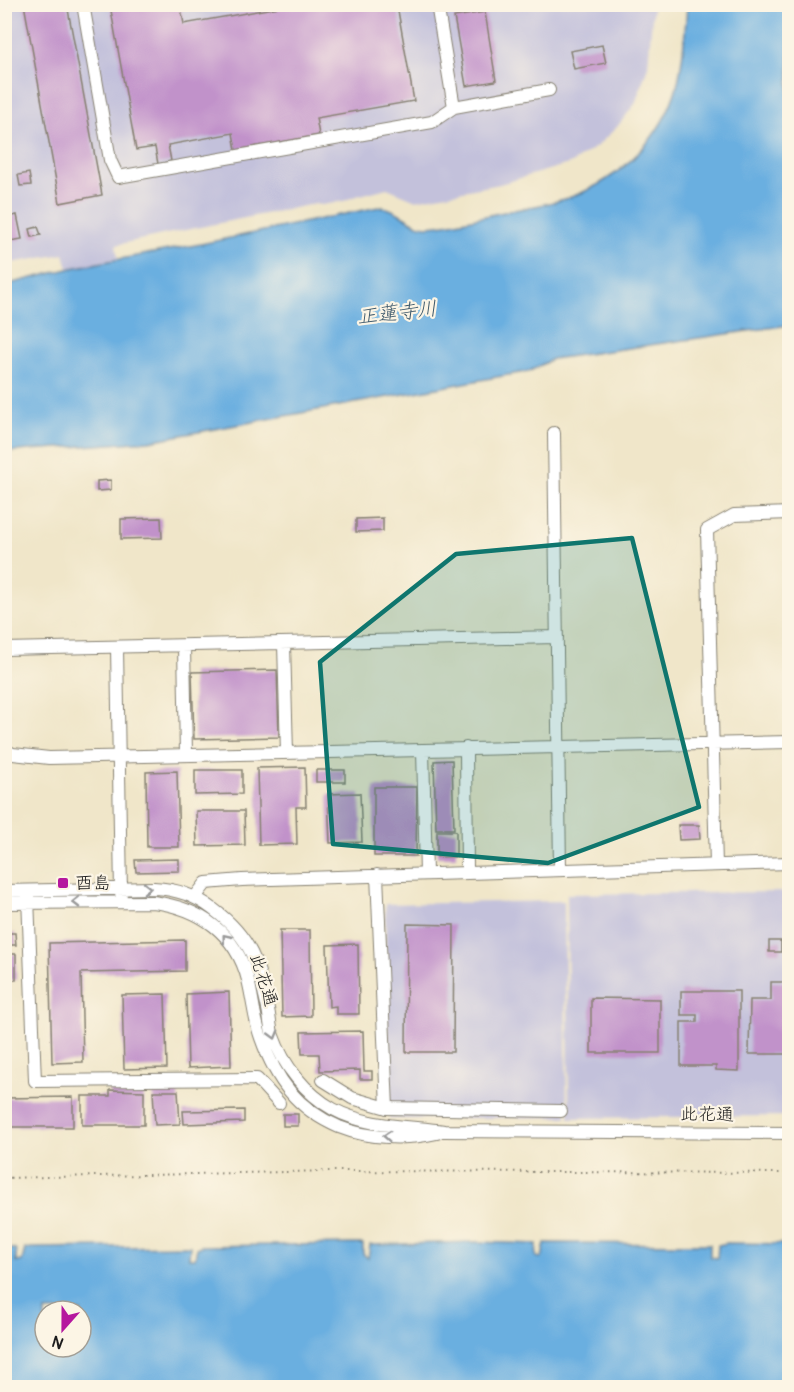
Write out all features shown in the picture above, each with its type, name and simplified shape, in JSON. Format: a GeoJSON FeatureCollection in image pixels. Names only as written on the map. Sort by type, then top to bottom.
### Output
{"type":"FeatureCollection","features":[{"type":"Feature","properties":{"kind":"street"},"geometry":{"type":"LineString","coordinates":[[83,4],[110,160],[118,177],[432,122],[454,107],[549,90]]}},
{"type":"Feature","properties":{"kind":"street"},"geometry":{"type":"LineString","coordinates":[[437,4],[454,107]]}},
{"type":"Feature","properties":{"kind":"street"},"geometry":{"type":"LineString","coordinates":[[554,433],[560,870]]}},
{"type":"Feature","properties":{"kind":"street"},"geometry":{"type":"LineString","coordinates":[[716,865],[707,530],[734,515],[789,513]]}},
{"type":"Feature","properties":{"kind":"street"},"geometry":{"type":"LineString","coordinates":[[4,649],[557,637]]}},
{"type":"Feature","properties":{"kind":"street"},"geometry":{"type":"LineString","coordinates":[[284,644],[287,753]]}},
{"type":"Feature","properties":{"kind":"street"},"geometry":{"type":"LineString","coordinates":[[184,646],[186,755]]}},
{"type":"Feature","properties":{"kind":"street"},"geometry":{"type":"LineString","coordinates":[[117,647],[121,895]]}},
{"type":"Feature","properties":{"kind":"street"},"geometry":{"type":"LineString","coordinates":[[4,750],[13,754],[49,758],[789,741]]}},
{"type":"Feature","properties":{"kind":"street"},"geometry":{"type":"LineString","coordinates":[[466,748],[467,873]]}},
{"type":"Feature","properties":{"kind":"street"},"geometry":{"type":"LineString","coordinates":[[423,750],[426,874]]}},
{"type":"Feature","properties":{"kind":"street"},"geometry":{"type":"LineString","coordinates":[[196,896],[206,883],[242,879],[789,863]]}},
{"type":"Feature","properties":{"kind":"street"},"geometry":{"type":"LineString","coordinates":[[377,876],[387,1108]]}},
{"type":"Feature","properties":{"kind":"street","name":"此花通"},"geometry":{"type":"LineString","coordinates":[[4,891],[41,903],[168,889],[196,896],[227,919],[242,934],[254,955],[279,1051],[299,1080],[314,1095],[346,1115],[388,1124],[444,1131],[789,1132]]}},
{"type":"Feature","properties":{"kind":"street","name":"此花通"},"geometry":{"type":"LineString","coordinates":[[4,903],[28,897],[121,895],[184,909],[216,926],[238,954],[248,978],[260,1036],[280,1081],[311,1112],[337,1126],[363,1134],[416,1138],[444,1131]]}},
{"type":"Feature","properties":{"kind":"street"},"geometry":{"type":"LineString","coordinates":[[28,897],[35,1081],[256,1079],[279,1103]]}},
{"type":"Feature","properties":{"kind":"street"},"geometry":{"type":"LineString","coordinates":[[322,1080],[352,1098],[387,1108],[561,1111]]}},
{"type":"Feature","properties":{"kind":"path"},"geometry":{"type":"LineString","coordinates":[[4,1178],[333,1171],[789,1173]]}},
{"type":"Feature","properties":{"kind":"highlighted area"},"geometry":{"type":"Polygon","coordinates":[[[632,538],[699,807],[548,863],[333,844],[320,662],[456,554],[632,538]]]}},
{"type":"Feature","properties":{"kind":"shaded area"},"geometry":{"type":"Polygon","coordinates":[[[5,5],[653,5],[648,66],[635,104],[617,127],[597,146],[572,163],[500,184],[416,200],[387,188],[344,201],[314,204],[171,233],[116,245],[118,259],[68,268],[64,254],[5,264],[5,5]]]}},
{"type":"Feature","properties":{"kind":"shaded area"},"geometry":{"type":"Polygon","coordinates":[[[789,892],[789,1116],[569,1118],[567,894],[789,892]]]}},
{"type":"Feature","properties":{"kind":"shaded area"},"geometry":{"type":"Polygon","coordinates":[[[564,901],[567,1117],[389,1119],[385,904],[564,901]]]}},
{"type":"Feature","properties":{"kind":"water","name":"正蓮寺川"},"geometry":{"type":"Polygon","coordinates":[[[687,5],[789,5],[789,325],[552,359],[530,371],[149,441],[5,452],[5,285],[72,268],[382,207],[417,224],[428,226],[469,220],[571,197],[607,179],[623,167],[638,154],[662,122],[677,86],[684,45],[687,5]]]}},
{"type":"Feature","properties":{"kind":"water"},"geometry":{"type":"Polygon","coordinates":[[[477,1242],[537,1244],[536,1257],[542,1258],[545,1243],[710,1244],[710,1257],[717,1258],[718,1245],[727,1243],[789,1244],[789,1387],[5,1387],[5,1249],[16,1251],[16,1262],[22,1261],[25,1249],[32,1248],[190,1246],[189,1258],[195,1258],[197,1248],[201,1246],[363,1244],[363,1254],[368,1258],[370,1245],[477,1242]]]}},
{"type":"Feature","properties":{"kind":"building"},"geometry":{"type":"Polygon","coordinates":[[[24,4],[67,4],[102,195],[60,203],[24,4]]]}},
{"type":"Feature","properties":{"kind":"building"},"geometry":{"type":"Polygon","coordinates":[[[180,4],[184,24],[296,4],[380,4],[381,8],[397,5],[414,101],[316,118],[319,135],[236,150],[233,133],[168,145],[171,161],[158,164],[155,147],[136,150],[110,5],[180,4]]]}},
{"type":"Feature","properties":{"kind":"building"},"geometry":{"type":"Polygon","coordinates":[[[485,12],[496,81],[466,86],[454,17],[485,12]]]}},
{"type":"Feature","properties":{"kind":"building"},"geometry":{"type":"Polygon","coordinates":[[[602,45],[606,63],[574,69],[570,51],[602,45]]]}},
{"type":"Feature","properties":{"kind":"building"},"geometry":{"type":"Polygon","coordinates":[[[29,173],[31,185],[20,186],[18,175],[29,173]]]}},
{"type":"Feature","properties":{"kind":"building"},"geometry":{"type":"Polygon","coordinates":[[[17,215],[22,239],[4,242],[4,218],[17,215]]]}},
{"type":"Feature","properties":{"kind":"building"},"geometry":{"type":"Polygon","coordinates":[[[38,227],[41,235],[32,237],[30,229],[38,227]]]}},
{"type":"Feature","properties":{"kind":"building"},"geometry":{"type":"Polygon","coordinates":[[[111,480],[111,490],[97,491],[97,481],[111,480]]]}},
{"type":"Feature","properties":{"kind":"building"},"geometry":{"type":"Polygon","coordinates":[[[161,518],[162,538],[121,539],[121,519],[161,518]]]}},
{"type":"Feature","properties":{"kind":"building"},"geometry":{"type":"Polygon","coordinates":[[[383,518],[383,531],[356,532],[356,519],[383,518]]]}},
{"type":"Feature","properties":{"kind":"building"},"geometry":{"type":"Polygon","coordinates":[[[277,670],[279,737],[194,739],[192,672],[277,670]]]}},
{"type":"Feature","properties":{"kind":"building"},"geometry":{"type":"Polygon","coordinates":[[[452,760],[454,829],[436,829],[434,761],[452,760]]]}},
{"type":"Feature","properties":{"kind":"building"},"geometry":{"type":"Polygon","coordinates":[[[305,767],[306,807],[296,807],[297,844],[259,845],[257,768],[305,767]]]}},
{"type":"Feature","properties":{"kind":"building"},"geometry":{"type":"Polygon","coordinates":[[[195,770],[242,770],[242,794],[195,795],[195,770]]]}},
{"type":"Feature","properties":{"kind":"building"},"geometry":{"type":"Polygon","coordinates":[[[316,770],[345,770],[345,782],[316,782],[316,770]]]}},
{"type":"Feature","properties":{"kind":"building"},"geometry":{"type":"Polygon","coordinates":[[[177,771],[179,847],[147,847],[146,772],[177,771]]]}},
{"type":"Feature","properties":{"kind":"building"},"geometry":{"type":"Polygon","coordinates":[[[374,787],[417,787],[416,856],[374,856],[374,787]]]}},
{"type":"Feature","properties":{"kind":"building"},"geometry":{"type":"Polygon","coordinates":[[[360,793],[362,842],[330,843],[328,794],[360,793]]]}},
{"type":"Feature","properties":{"kind":"building"},"geometry":{"type":"Polygon","coordinates":[[[196,811],[244,811],[245,845],[197,846],[196,811]]]}},
{"type":"Feature","properties":{"kind":"building"},"geometry":{"type":"Polygon","coordinates":[[[678,825],[699,825],[700,839],[679,840],[678,825]]]}},
{"type":"Feature","properties":{"kind":"building"},"geometry":{"type":"Polygon","coordinates":[[[437,831],[456,831],[456,857],[437,857],[437,831]]]}},
{"type":"Feature","properties":{"kind":"building"},"geometry":{"type":"Polygon","coordinates":[[[179,859],[179,871],[136,872],[135,860],[179,859]]]}},
{"type":"Feature","properties":{"kind":"building"},"geometry":{"type":"Polygon","coordinates":[[[407,924],[454,925],[453,1052],[406,1052],[407,924]]]}},
{"type":"Feature","properties":{"kind":"building"},"geometry":{"type":"Polygon","coordinates":[[[280,930],[310,930],[311,1016],[282,1017],[280,930]]]}},
{"type":"Feature","properties":{"kind":"building"},"geometry":{"type":"Polygon","coordinates":[[[4,933],[15,933],[16,945],[4,945],[4,933]]]}},
{"type":"Feature","properties":{"kind":"building"},"geometry":{"type":"Polygon","coordinates":[[[185,940],[185,971],[81,973],[83,1062],[52,1063],[49,943],[185,940]]]}},
{"type":"Feature","properties":{"kind":"building"},"geometry":{"type":"Polygon","coordinates":[[[769,941],[781,941],[781,952],[769,952],[769,941]]]}},
{"type":"Feature","properties":{"kind":"building"},"geometry":{"type":"Polygon","coordinates":[[[358,944],[359,1014],[336,1014],[336,1006],[329,1007],[327,945],[358,944]]]}},
{"type":"Feature","properties":{"kind":"building"},"geometry":{"type":"Polygon","coordinates":[[[4,954],[16,954],[16,980],[4,980],[4,954]]]}},
{"type":"Feature","properties":{"kind":"building"},"geometry":{"type":"Polygon","coordinates":[[[771,982],[790,982],[790,1054],[749,1054],[750,1000],[771,1000],[771,982]]]}},
{"type":"Feature","properties":{"kind":"building"},"geometry":{"type":"Polygon","coordinates":[[[681,991],[739,991],[739,1071],[716,1070],[716,1066],[681,1066],[681,1022],[697,1022],[697,1015],[681,1015],[681,991]]]}},
{"type":"Feature","properties":{"kind":"building"},"geometry":{"type":"Polygon","coordinates":[[[229,992],[231,1066],[188,1068],[186,994],[229,992]]]}},
{"type":"Feature","properties":{"kind":"building"},"geometry":{"type":"Polygon","coordinates":[[[165,994],[167,1068],[124,1069],[122,995],[165,994]]]}},
{"type":"Feature","properties":{"kind":"building"},"geometry":{"type":"Polygon","coordinates":[[[591,998],[660,999],[660,1053],[591,1053],[591,998]]]}},
{"type":"Feature","properties":{"kind":"building"},"geometry":{"type":"Polygon","coordinates":[[[363,1031],[364,1071],[372,1071],[372,1079],[360,1079],[360,1070],[320,1071],[319,1054],[302,1054],[301,1032],[363,1031]]]}},
{"type":"Feature","properties":{"kind":"building"},"geometry":{"type":"Polygon","coordinates":[[[110,1090],[144,1091],[144,1125],[82,1125],[82,1096],[110,1096],[110,1090]]]}},
{"type":"Feature","properties":{"kind":"building"},"geometry":{"type":"Polygon","coordinates":[[[153,1091],[178,1091],[180,1124],[155,1125],[153,1091]]]}},
{"type":"Feature","properties":{"kind":"building"},"geometry":{"type":"Polygon","coordinates":[[[73,1097],[73,1127],[4,1127],[4,1098],[73,1097]]]}},
{"type":"Feature","properties":{"kind":"building"},"geometry":{"type":"Polygon","coordinates":[[[244,1110],[244,1122],[184,1124],[183,1111],[244,1110]]]}},
{"type":"Feature","properties":{"kind":"building"},"geometry":{"type":"Polygon","coordinates":[[[283,1114],[298,1114],[298,1126],[283,1126],[283,1114]]]}},
{"type":"Feature","properties":{"kind":"place","name":"酉島"},"geometry":{"type":"Point","coordinates":[63,883]}}]}
